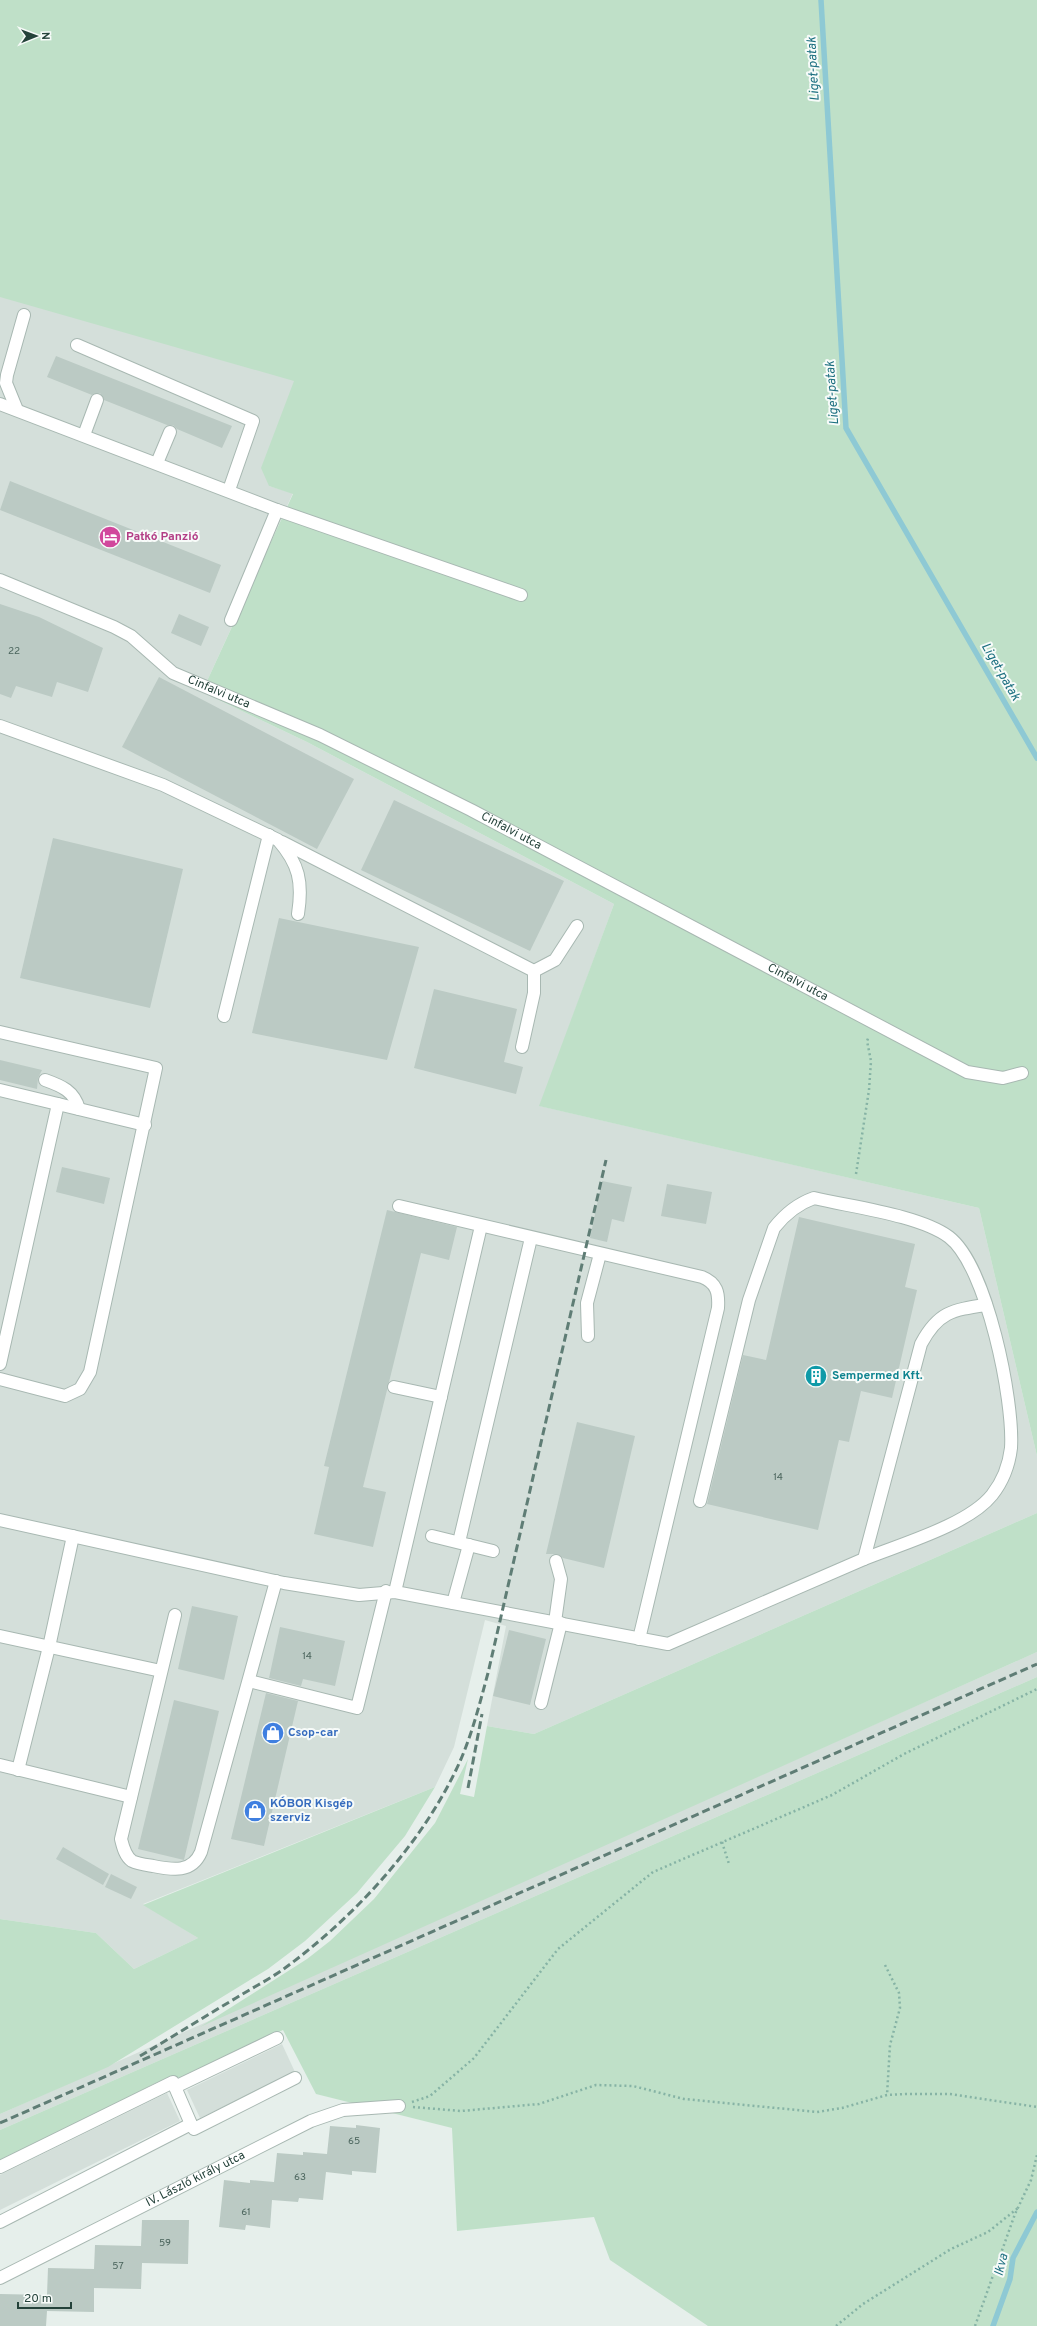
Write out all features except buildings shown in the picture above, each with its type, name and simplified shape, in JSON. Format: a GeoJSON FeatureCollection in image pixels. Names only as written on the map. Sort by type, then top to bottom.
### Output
{"type":"FeatureCollection","features":[{"type":"Feature","properties":{"kind":"street"},"geometry":{"type":"LineString","coordinates":[[17,410],[6,383],[24,315]]}},
{"type":"Feature","properties":{"kind":"street"},"geometry":{"type":"LineString","coordinates":[[77,345],[253,421],[229,490]]}},
{"type":"Feature","properties":{"kind":"street"},"geometry":{"type":"LineString","coordinates":[[84,435],[97,400]]}},
{"type":"Feature","properties":{"kind":"street"},"geometry":{"type":"LineString","coordinates":[[0,404],[229,490],[277,510],[521,595]]}},
{"type":"Feature","properties":{"kind":"street"},"geometry":{"type":"LineString","coordinates":[[157,463],[170,432]]}},
{"type":"Feature","properties":{"kind":"street"},"geometry":{"type":"LineString","coordinates":[[231,620],[277,510]]}},
{"type":"Feature","properties":{"kind":"street","name":"Cinfalvi utca"},"geometry":{"type":"LineString","coordinates":[[0,580],[114,627],[131,636],[174,673],[320,735],[471,810],[967,1072],[1003,1078],[1022,1073]]}},
{"type":"Feature","properties":{"kind":"street"},"geometry":{"type":"LineString","coordinates":[[0,726],[163,785],[273,837],[534,971]]}},
{"type":"Feature","properties":{"kind":"street"},"geometry":{"type":"LineString","coordinates":[[273,837],[289,853],[297,867],[301,896],[298,914]]}},
{"type":"Feature","properties":{"kind":"street"},"geometry":{"type":"LineString","coordinates":[[224,1016],[273,837]]}},
{"type":"Feature","properties":{"kind":"street"},"geometry":{"type":"LineString","coordinates":[[534,971],[555,960],[577,926]]}},
{"type":"Feature","properties":{"kind":"street"},"geometry":{"type":"LineString","coordinates":[[522,1047],[534,993],[534,971]]}},
{"type":"Feature","properties":{"kind":"street"},"geometry":{"type":"LineString","coordinates":[[0,1032],[156,1068],[145,1125],[90,1372],[80,1389],[66,1396],[0,1379]]}},
{"type":"Feature","properties":{"kind":"street"},"geometry":{"type":"LineString","coordinates":[[45,1080],[59,1084],[73,1094],[79,1109]]}},
{"type":"Feature","properties":{"kind":"street"},"geometry":{"type":"LineString","coordinates":[[0,1090],[145,1125]]}},
{"type":"Feature","properties":{"kind":"street"},"geometry":{"type":"LineString","coordinates":[[0,1364],[58,1104]]}},
{"type":"Feature","properties":{"kind":"street"},"geometry":{"type":"LineString","coordinates":[[0,1520],[276,1581],[359,1595],[391,1592],[661,1643],[677,1641],[864,1559],[967,1516],[992,1495],[1004,1475],[1011,1447],[1007,1393],[986,1305],[963,1254],[949,1238],[931,1226],[920,1222],[814,1198],[802,1202],[781,1218],[774,1228],[749,1300],[700,1502]]}},
{"type":"Feature","properties":{"kind":"street"},"geometry":{"type":"LineString","coordinates":[[399,1206],[702,1277],[710,1280],[715,1285],[719,1299],[639,1639]]}},
{"type":"Feature","properties":{"kind":"street"},"geometry":{"type":"LineString","coordinates":[[249,1681],[356,1708],[391,1592],[441,1397],[481,1226]]}},
{"type":"Feature","properties":{"kind":"street"},"geometry":{"type":"LineString","coordinates":[[453,1603],[464,1544],[531,1238]]}},
{"type":"Feature","properties":{"kind":"street"},"geometry":{"type":"LineString","coordinates":[[588,1336],[588,1303],[600,1254]]}},
{"type":"Feature","properties":{"kind":"street"},"geometry":{"type":"LineString","coordinates":[[864,1559],[921,1344],[932,1325],[946,1314],[958,1309],[986,1305]]}},
{"type":"Feature","properties":{"kind":"street"},"geometry":{"type":"LineString","coordinates":[[394,1387],[441,1397]]}},
{"type":"Feature","properties":{"kind":"street"},"geometry":{"type":"LineString","coordinates":[[18,1770],[50,1647],[73,1536]]}},
{"type":"Feature","properties":{"kind":"street"},"geometry":{"type":"LineString","coordinates":[[432,1536],[493,1551]]}},
{"type":"Feature","properties":{"kind":"street"},"geometry":{"type":"LineString","coordinates":[[541,1703],[558,1623],[561,1579],[556,1561]]}},
{"type":"Feature","properties":{"kind":"street"},"geometry":{"type":"LineString","coordinates":[[175,1615],[121,1839],[126,1854],[132,1860],[140,1864],[171,1869],[187,1867],[193,1864],[202,1852],[276,1581]]}},
{"type":"Feature","properties":{"kind":"street"},"geometry":{"type":"LineString","coordinates":[[0,1636],[161,1671]]}},
{"type":"Feature","properties":{"kind":"street"},"geometry":{"type":"LineString","coordinates":[[0,1765],[131,1797]]}},
{"type":"Feature","properties":{"kind":"street"},"geometry":{"type":"LineString","coordinates":[[175,2087],[277,2038]]}},
{"type":"Feature","properties":{"kind":"street"},"geometry":{"type":"LineString","coordinates":[[0,2167],[173,2082],[194,2129],[295,2078]]}},
{"type":"Feature","properties":{"kind":"street","name":"IV. László király utca"},"geometry":{"type":"LineString","coordinates":[[0,2278],[311,2121],[343,2110],[399,2106]]}},
{"type":"Feature","properties":{"kind":"street"},"geometry":{"type":"LineString","coordinates":[[0,2222],[191,2124]]}},
{"type":"Feature","properties":{"kind":"path"},"geometry":{"type":"LineString","coordinates":[[856,1174],[869,1090],[871,1061],[867,1041],[873,1022]]}},
{"type":"Feature","properties":{"kind":"path"},"geometry":{"type":"LineString","coordinates":[[399,2106],[430,2096],[474,2058],[558,1949],[609,1906],[653,1872],[832,1795],[945,1733],[1037,1689]]}},
{"type":"Feature","properties":{"kind":"path"},"geometry":{"type":"LineString","coordinates":[[722,1842],[728,1864]]}},
{"type":"Feature","properties":{"kind":"path"},"geometry":{"type":"LineString","coordinates":[[885,1965],[899,1993],[900,2008],[890,2045],[887,2095]]}},
{"type":"Feature","properties":{"kind":"path"},"geometry":{"type":"LineString","coordinates":[[399,2106],[461,2111],[539,2104],[596,2085],[633,2086],[684,2098],[817,2112],[842,2108],[887,2095],[950,2094],[1037,2107]]}},
{"type":"Feature","properties":{"kind":"path"},"geometry":{"type":"LineString","coordinates":[[975,2326],[1018,2208],[1031,2180],[1037,2155]]}},
{"type":"Feature","properties":{"kind":"path"},"geometry":{"type":"LineString","coordinates":[[836,2326],[863,2304],[951,2249],[988,2232],[1018,2208]]}},
{"type":"Feature","properties":{"kind":"shaded area"},"geometry":{"type":"Polygon","coordinates":[[[0,256],[307,342],[269,486],[293,493],[202,692],[307,742],[614,904],[540,1106],[979,1208],[1037,1456],[1037,1513],[534,1734],[487,1726],[506,1626],[485,1620],[454,1747],[435,1787],[143,1904],[198,1938],[134,1969],[96,1933],[0,1919],[0,256]]]}},
{"type":"Feature","properties":{"kind":"shaded area"},"geometry":{"type":"Polygon","coordinates":[[[1037,1652],[1037,1677],[0,2130],[0,2114],[1037,1652]]]}},
{"type":"Feature","properties":{"kind":"shaded area"},"geometry":{"type":"Polygon","coordinates":[[[282,2044],[295,2072],[200,2118],[187,2090],[282,2044]]]}},
{"type":"Feature","properties":{"kind":"shaded area"},"geometry":{"type":"Polygon","coordinates":[[[167,2093],[180,2121],[0,2210],[0,2175],[167,2093]]]}},
{"type":"Feature","properties":{"kind":"green space"},"geometry":{"type":"Polygon","coordinates":[[[0,0],[1037,0],[1037,1456],[979,1208],[539,1106],[614,904],[307,742],[202,692],[293,494],[269,486],[261,468],[294,381],[0,297],[0,0]]]}},
{"type":"Feature","properties":{"kind":"green space"},"geometry":{"type":"Polygon","coordinates":[[[1037,1513],[1037,1652],[200,2027],[307,1959],[330,1941],[374,1899],[435,1823],[468,1759],[460,1794],[474,1797],[487,1726],[534,1734],[1037,1513]]]}},
{"type":"Feature","properties":{"kind":"green space"},"geometry":{"type":"Polygon","coordinates":[[[1037,1677],[1037,2326],[708,2326],[610,2260],[594,2217],[457,2231],[452,2128],[316,2094],[283,2030],[182,2077],[158,2082],[0,2161],[0,2130],[1037,1677]]]}},
{"type":"Feature","properties":{"kind":"green space"},"geometry":{"type":"Polygon","coordinates":[[[435,1787],[405,1836],[357,1893],[305,1941],[268,1969],[108,2067],[0,2114],[0,1919],[96,1933],[134,1969],[198,1938],[143,1905],[435,1787]]]}},
{"type":"Feature","properties":{"kind":"waterway","name":"Liget-patak"},"geometry":{"type":"LineString","coordinates":[[821,0],[846,428],[1037,758]]}},
{"type":"Feature","properties":{"kind":"waterway","name":"Ikva"},"geometry":{"type":"LineString","coordinates":[[993,2326],[1010,2279],[1013,2258],[1037,2212]]}},
{"type":"Feature","properties":{"kind":"railway"},"geometry":{"type":"LineString","coordinates":[[140,2056],[279,1972],[335,1927],[359,1904],[404,1853],[441,1799],[456,1770],[470,1734],[488,1673],[606,1160]]}},
{"type":"Feature","properties":{"kind":"railway"},"geometry":{"type":"LineString","coordinates":[[0,2123],[1037,1664]]}},
{"type":"Feature","properties":{"kind":"railway"},"geometry":{"type":"LineString","coordinates":[[468,1788],[482,1714]]}},
{"type":"Feature","properties":{"kind":"place","name":"Patkó Panzió"},"geometry":{"type":"Point","coordinates":[110,537]}},
{"type":"Feature","properties":{"kind":"place","name":"Sempermed Kft."},"geometry":{"type":"Point","coordinates":[816,1376]}},
{"type":"Feature","properties":{"kind":"place","name":"Csop-car"},"geometry":{"type":"Point","coordinates":[273,1733]}},
{"type":"Feature","properties":{"kind":"place","name":"KÓBOR Kisgép szerviz"},"geometry":{"type":"Point","coordinates":[255,1811]}}]}
